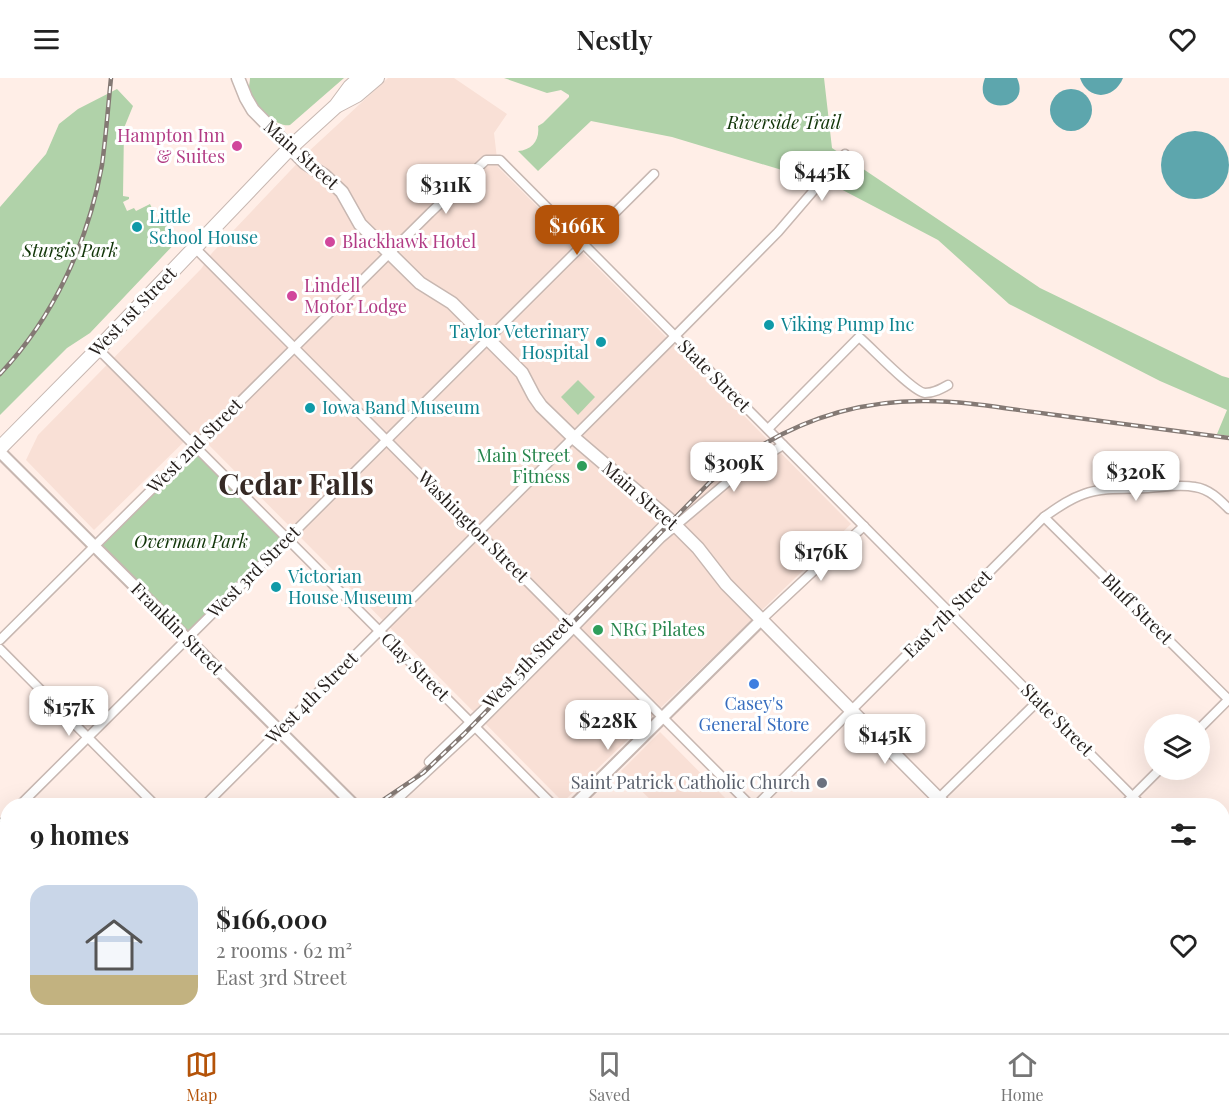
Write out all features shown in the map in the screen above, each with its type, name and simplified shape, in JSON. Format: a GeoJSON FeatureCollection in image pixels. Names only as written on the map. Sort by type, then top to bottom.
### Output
{"type":"FeatureCollection","features":[{"type":"Feature","properties":{"kind":"main road"},"geometry":{"type":"LineString","coordinates":[[336,106],[360,78]]}},
{"type":"Feature","properties":{"kind":"main road"},"geometry":{"type":"LineString","coordinates":[[336,106],[357,95],[377,78]]}},
{"type":"Feature","properties":{"kind":"main road","name":"Main Street"},"geometry":{"type":"LineString","coordinates":[[239,82],[253,110],[305,163],[324,175],[342,192],[360,224],[420,284],[452,303],[522,373],[541,406],[573,437],[672,522],[698,548],[726,584],[938,798]]}},
{"type":"Feature","properties":{"kind":"main road","name":"West 1st Street"},"geometry":{"type":"LineString","coordinates":[[0,450],[290,148],[336,106]]}},
{"type":"Feature","properties":{"kind":"street","name":"West 4th Street"},"geometry":{"type":"LineString","coordinates":[[212,798],[778,232],[845,154]]}},
{"type":"Feature","properties":{"kind":"street","name":"West 2nd Street"},"geometry":{"type":"LineString","coordinates":[[0,640],[389,253],[486,160]]}},
{"type":"Feature","properties":{"kind":"street","name":"State Street"},"geometry":{"type":"LineString","coordinates":[[486,160],[500,160],[1132,796]]}},
{"type":"Feature","properties":{"kind":"street","name":"West 3rd Street"},"geometry":{"type":"LineString","coordinates":[[28,798],[654,174]]}},
{"type":"Feature","properties":{"kind":"street","name":"Washington Street"},"geometry":{"type":"LineString","coordinates":[[195,248],[743,798]]}},
{"type":"Feature","properties":{"kind":"street"},"geometry":{"type":"LineString","coordinates":[[768,429],[859,337],[912,386],[923,393],[936,391],[948,385]]}},
{"type":"Feature","properties":{"kind":"street","name":"Clay Street"},"geometry":{"type":"LineString","coordinates":[[98,349],[546,798]]}},
{"type":"Feature","properties":{"kind":"street","name":"West 5th Street"},"geometry":{"type":"LineString","coordinates":[[397,798],[473,725],[672,522],[738,473],[783,445]]}},
{"type":"Feature","properties":{"kind":"street","name":"Franklin Street"},"geometry":{"type":"LineString","coordinates":[[0,450],[347,798]]}},
{"type":"Feature","properties":{"kind":"street","name":"East 7th Street"},"geometry":{"type":"LineString","coordinates":[[764,798],[1044,517],[1069,500],[1102,490],[1179,486],[1206,490],[1229,509]]}},
{"type":"Feature","properties":{"kind":"street","name":"Bluff Street"},"geometry":{"type":"LineString","coordinates":[[1044,517],[1229,700]]}},
{"type":"Feature","properties":{"kind":"street"},"geometry":{"type":"LineString","coordinates":[[581,798],[761,620],[864,526]]}},
{"type":"Feature","properties":{"kind":"street"},"geometry":{"type":"LineString","coordinates":[[0,649],[148,798]]}},
{"type":"Feature","properties":{"kind":"street"},"geometry":{"type":"LineString","coordinates":[[1210,718],[1229,700]]}},
{"type":"Feature","properties":{"kind":"street"},"geometry":{"type":"LineString","coordinates":[[948,798],[1038,701]]}},
{"type":"Feature","properties":{"kind":"street"},"geometry":{"type":"LineString","coordinates":[[1132,796],[1149,780]]}},
{"type":"Feature","properties":{"kind":"shaded area"},"geometry":{"type":"Polygon","coordinates":[[[388,78],[454,78],[507,114],[494,133],[498,167],[851,524],[567,798],[559,798],[195,431],[94,530],[26,460],[38,435],[201,269],[212,253],[308,152],[388,78]]]}},
{"type":"Feature","properties":{"kind":"shaded area"},"geometry":{"type":"Polygon","coordinates":[[[660,732],[725,798],[649,798],[621,771],[660,732]]]}},
{"type":"Feature","properties":{"kind":"green space"},"geometry":{"type":"Polygon","coordinates":[[[250,78],[344,78],[290,125],[284,125],[271,118],[259,107],[249,88],[250,78]]]}},
{"type":"Feature","properties":{"kind":"green space","name":"Riverside Trail"},"geometry":{"type":"Polygon","coordinates":[[[504,78],[824,78],[832,148],[1040,288],[1229,378],[1229,436],[1217,434],[1227,410],[1160,381],[1009,304],[938,240],[835,186],[672,137],[591,121],[538,171],[518,151],[527,149],[534,143],[538,136],[538,126],[569,95],[561,90],[547,93],[504,78]]]}},
{"type":"Feature","properties":{"kind":"green space","name":"Sturgis Park"},"geometry":{"type":"Polygon","coordinates":[[[117,89],[133,106],[124,128],[123,196],[129,199],[123,202],[127,211],[134,208],[136,211],[150,204],[159,224],[166,222],[179,239],[90,333],[67,348],[0,415],[0,207],[46,154],[59,124],[78,109],[117,89]]]}},
{"type":"Feature","properties":{"kind":"green space"},"geometry":{"type":"Polygon","coordinates":[[[578,380],[595,397],[578,415],[561,397],[578,380]]]}},
{"type":"Feature","properties":{"kind":"green space","name":"Overman Park"},"geometry":{"type":"Polygon","coordinates":[[[195,446],[287,539],[187,638],[94,546],[195,446]]]}},
{"type":"Feature","properties":{"kind":"water"},"geometry":{"type":"Polygon","coordinates":[[[985,78],[1017,78],[1020,90],[1017,98],[1010,103],[993,104],[986,99],[983,90],[985,78]]]}},
{"type":"Feature","properties":{"kind":"water"},"geometry":{"type":"Polygon","coordinates":[[[1080,78],[1123,78],[1114,91],[1101,95],[1089,91],[1080,78]]]}},
{"type":"Feature","properties":{"kind":"water"},"geometry":{"type":"Polygon","coordinates":[[[1071,89],[1079,90],[1086,95],[1091,102],[1091,118],[1086,125],[1079,130],[1071,131],[1063,130],[1056,125],[1051,118],[1050,110],[1051,102],[1056,95],[1063,90],[1071,89]]]}},
{"type":"Feature","properties":{"kind":"water"},"geometry":{"type":"Polygon","coordinates":[[[1195,131],[1208,134],[1219,141],[1226,152],[1229,165],[1226,178],[1219,189],[1208,196],[1195,199],[1182,196],[1171,189],[1164,178],[1161,165],[1164,152],[1171,141],[1182,134],[1195,131]]]}},
{"type":"Feature","properties":{"kind":"railway"},"geometry":{"type":"LineString","coordinates":[[0,374],[37,328],[66,277],[78,250],[96,194],[102,165],[111,78]]}},
{"type":"Feature","properties":{"kind":"railway"},"geometry":{"type":"LineString","coordinates":[[386,798],[423,773],[464,734],[710,482],[758,447],[784,433],[838,412],[866,406],[896,402],[941,401],[1229,438]]}},
{"type":"Feature","properties":{"kind":"place","name":"Hampton Inn & Suites"},"geometry":{"type":"Point","coordinates":[237,146]}},
{"type":"Feature","properties":{"kind":"place","name":"Little School House"},"geometry":{"type":"Point","coordinates":[137,227]}},
{"type":"Feature","properties":{"kind":"place","name":"Blackhawk Hotel"},"geometry":{"type":"Point","coordinates":[330,242]}},
{"type":"Feature","properties":{"kind":"place","name":"Lindell Motor Lodge"},"geometry":{"type":"Point","coordinates":[292,296]}},
{"type":"Feature","properties":{"kind":"place","name":"Viking Pump Inc"},"geometry":{"type":"Point","coordinates":[769,325]}},
{"type":"Feature","properties":{"kind":"place","name":"Taylor Veterinary Hospital"},"geometry":{"type":"Point","coordinates":[601,342]}},
{"type":"Feature","properties":{"kind":"place","name":"Iowa Band Museum"},"geometry":{"type":"Point","coordinates":[310,408]}},
{"type":"Feature","properties":{"kind":"place","name":"Main Street Fitness"},"geometry":{"type":"Point","coordinates":[582,466]}},
{"type":"Feature","properties":{"kind":"place","name":"Victorian House Museum"},"geometry":{"type":"Point","coordinates":[276,587]}},
{"type":"Feature","properties":{"kind":"place","name":"NRG Pilates"},"geometry":{"type":"Point","coordinates":[598,630]}},
{"type":"Feature","properties":{"kind":"place","name":"Casey's General Store"},"geometry":{"type":"Point","coordinates":[754,684]}},
{"type":"Feature","properties":{"kind":"place","name":"Saint Patrick Catholic Church"},"geometry":{"type":"Point","coordinates":[822,783]}},
{"type":"Feature","properties":{"kind":"district","name":"Cedar Falls"},"geometry":{"type":"Point","coordinates":[296,485]}}]}
